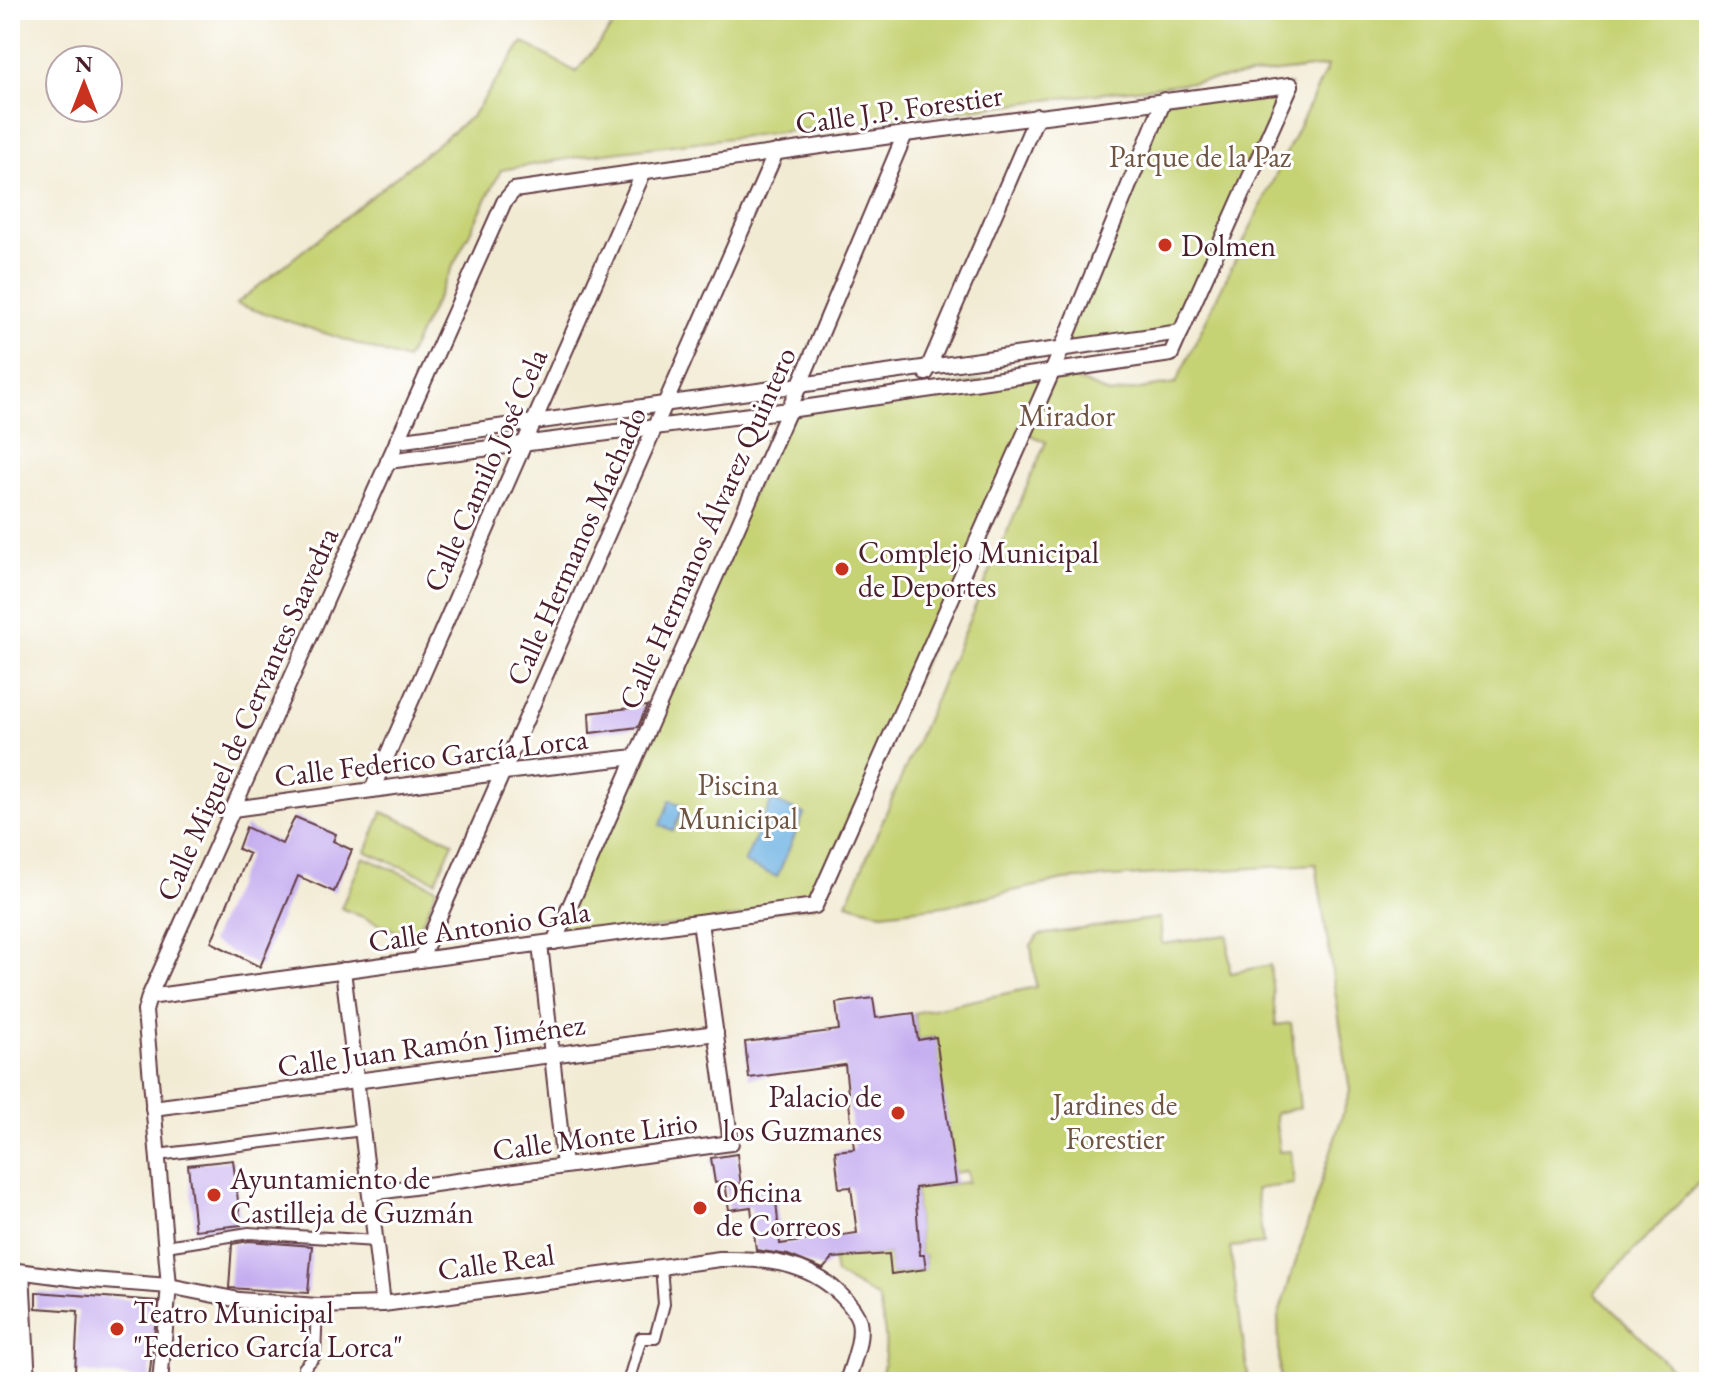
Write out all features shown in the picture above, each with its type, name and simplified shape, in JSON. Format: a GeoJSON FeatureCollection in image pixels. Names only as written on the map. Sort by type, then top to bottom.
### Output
{"type":"FeatureCollection","features":[{"type":"Feature","properties":{"kind":"street","name":"Calle J.P. Forestier"},"geometry":{"type":"LineString","coordinates":[[514,190],[1037,116],[1291,85],[1181,332]]}},
{"type":"Feature","properties":{"kind":"street"},"geometry":{"type":"LineString","coordinates":[[1053,370],[1164,100]]}},
{"type":"Feature","properties":{"kind":"street"},"geometry":{"type":"LineString","coordinates":[[919,389],[1037,116]]}},
{"type":"Feature","properties":{"kind":"street","name":"Calle Hermanos Álvarez Quintero"},"geometry":{"type":"LineString","coordinates":[[547,943],[635,757],[789,410],[905,134]]}},
{"type":"Feature","properties":{"kind":"street","name":"Calle Hermanos Machado"},"geometry":{"type":"LineString","coordinates":[[420,960],[776,152]]}},
{"type":"Feature","properties":{"kind":"street","name":"Calle Camilo José Cela"},"geometry":{"type":"LineString","coordinates":[[372,790],[644,171]]}},
{"type":"Feature","properties":{"kind":"street","name":"Calle Miguel de Cervantes Saavedra"},"geometry":{"type":"LineString","coordinates":[[160,1382],[169,1286],[145,1011],[149,997],[504,202],[514,190]]}},
{"type":"Feature","properties":{"kind":"street"},"geometry":{"type":"LineString","coordinates":[[397,441],[1181,332]]}},
{"type":"Feature","properties":{"kind":"street"},"geometry":{"type":"LineString","coordinates":[[388,461],[789,410],[1171,354],[1181,332]]}},
{"type":"Feature","properties":{"kind":"street","name":"Calle Antonio Gala"},"geometry":{"type":"LineString","coordinates":[[149,997],[815,906],[1053,370]]}},
{"type":"Feature","properties":{"kind":"street","name":"Calle Federico García Lorca"},"geometry":{"type":"LineString","coordinates":[[233,809],[635,757]]}},
{"type":"Feature","properties":{"kind":"street"},"geometry":{"type":"LineString","coordinates":[[700,922],[716,1033]]}},
{"type":"Feature","properties":{"kind":"street"},"geometry":{"type":"LineString","coordinates":[[547,943],[552,1055],[564,1166]]}},
{"type":"Feature","properties":{"kind":"street"},"geometry":{"type":"LineString","coordinates":[[343,970],[383,1304]]}},
{"type":"Feature","properties":{"kind":"street","name":"Calle Juan Ramón Jiménez"},"geometry":{"type":"LineString","coordinates":[[153,1108],[716,1033]]}},
{"type":"Feature","properties":{"kind":"street","name":"Calle Monte Lirio"},"geometry":{"type":"LineString","coordinates":[[370,1193],[731,1143],[716,1033]]}},
{"type":"Feature","properties":{"kind":"street"},"geometry":{"type":"LineString","coordinates":[[157,1155],[363,1130]]}},
{"type":"Feature","properties":{"kind":"street"},"geometry":{"type":"LineString","coordinates":[[166,1246],[249,1233],[376,1241]]}},
{"type":"Feature","properties":{"kind":"street","name":"Calle Real"},"geometry":{"type":"LineString","coordinates":[[16,1271],[169,1286],[239,1300],[317,1306],[383,1304],[661,1266],[753,1258],[794,1265],[827,1281],[852,1306],[859,1322],[858,1343],[847,1382]]}},
{"type":"Feature","properties":{"kind":"street"},"geometry":{"type":"LineString","coordinates":[[628,1382],[641,1338],[655,1338],[664,1304],[661,1266]]}},
{"type":"Feature","properties":{"kind":"street"},"geometry":{"type":"LineString","coordinates":[[16,1271],[17,1314],[28,1382]]}},
{"type":"Feature","properties":{"kind":"street"},"geometry":{"type":"LineString","coordinates":[[304,1382],[304,1368],[315,1356],[317,1306]]}},
{"type":"Feature","properties":{"kind":"green space"},"geometry":{"type":"Polygon","coordinates":[[[626,10],[1709,10],[1709,1172],[1594,1292],[1685,1382],[1280,1382],[1278,1317],[1350,1091],[1316,864],[1064,880],[944,906],[882,913],[847,903],[1046,442],[1026,433],[815,906],[554,942],[789,410],[1053,370],[1110,394],[1176,383],[1328,66],[597,154],[501,170],[406,360],[236,304],[472,116],[523,42],[576,72],[626,10]]]}},
{"type":"Feature","properties":{"kind":"green space","name":"Parque de la Paz"},"geometry":{"type":"Polygon","coordinates":[[[1291,85],[1181,332],[1062,349],[1164,100],[1291,85]]]}},
{"type":"Feature","properties":{"kind":"green space"},"geometry":{"type":"Polygon","coordinates":[[[382,812],[453,842],[436,881],[366,852],[382,812]]]}},
{"type":"Feature","properties":{"kind":"green space"},"geometry":{"type":"Polygon","coordinates":[[[363,857],[437,888],[415,939],[341,908],[363,857]]]}},
{"type":"Feature","properties":{"kind":"green space","name":"Jardines de Forestier"},"geometry":{"type":"Polygon","coordinates":[[[1160,918],[1162,944],[1228,935],[1230,973],[1270,965],[1276,1025],[1291,1023],[1300,1108],[1275,1113],[1279,1152],[1291,1151],[1294,1184],[1256,1189],[1263,1244],[1230,1247],[1249,1382],[880,1382],[885,1340],[878,1298],[836,1274],[833,1258],[889,1254],[892,1274],[925,1269],[925,1256],[920,1255],[915,1188],[968,1182],[967,1171],[954,1173],[935,1037],[918,1040],[914,1013],[1036,987],[1031,945],[1039,935],[1160,918]]]}},
{"type":"Feature","properties":{"kind":"green space"},"geometry":{"type":"Polygon","coordinates":[[[10,1270],[22,1272],[28,1382],[10,1382],[10,1270]]]}},
{"type":"Feature","properties":{"kind":"water"},"geometry":{"type":"Polygon","coordinates":[[[670,800],[684,806],[673,831],[660,825],[670,800]]]}},
{"type":"Feature","properties":{"kind":"water"},"geometry":{"type":"Polygon","coordinates":[[[772,800],[804,814],[777,877],[744,863],[772,800]]]}},
{"type":"Feature","properties":{"kind":"building"},"geometry":{"type":"Polygon","coordinates":[[[647,706],[638,727],[590,733],[589,713],[647,706]]]}},
{"type":"Feature","properties":{"kind":"building"},"geometry":{"type":"Polygon","coordinates":[[[295,817],[336,834],[333,841],[352,850],[334,892],[298,876],[260,967],[211,942],[249,854],[238,849],[246,827],[282,844],[295,817]]]}},
{"type":"Feature","properties":{"kind":"building","name":"Palacio de los Guzmanes"},"geometry":{"type":"Polygon","coordinates":[[[873,998],[876,1018],[914,1013],[918,1040],[936,1037],[956,1183],[915,1188],[920,1255],[924,1255],[926,1269],[891,1274],[889,1254],[833,1258],[823,1269],[788,1255],[756,1250],[751,1207],[729,1210],[725,1182],[715,1183],[711,1158],[737,1154],[742,1194],[775,1189],[780,1244],[857,1233],[851,1187],[839,1188],[835,1151],[854,1149],[845,1065],[749,1078],[745,1042],[839,1030],[836,1003],[873,998]]]}},
{"type":"Feature","properties":{"kind":"building","name":"Ayuntamiento de Castilleja de Guzmán"},"geometry":{"type":"Polygon","coordinates":[[[233,1160],[241,1225],[195,1230],[188,1165],[233,1160]]]}},
{"type":"Feature","properties":{"kind":"building"},"geometry":{"type":"Polygon","coordinates":[[[249,1241],[312,1246],[308,1293],[229,1288],[232,1244],[249,1241]]]}},
{"type":"Feature","properties":{"kind":"building","name":"Teatro Municipal \"Federico García Lorca\""},"geometry":{"type":"Polygon","coordinates":[[[36,1292],[158,1301],[149,1379],[75,1372],[78,1311],[36,1308],[36,1292]]]}},
{"type":"Feature","properties":{"kind":"place","name":"Dolmen"},"geometry":{"type":"Point","coordinates":[1165,245]}},
{"type":"Feature","properties":{"kind":"place","name":"Complejo Municipal de Deportes"},"geometry":{"type":"Point","coordinates":[842,569]}},
{"type":"Feature","properties":{"kind":"place","name":"Palacio de los Guzmanes"},"geometry":{"type":"Point","coordinates":[898,1113]}},
{"type":"Feature","properties":{"kind":"place","name":"Ayuntamiento de Castilleja de Guzmán"},"geometry":{"type":"Point","coordinates":[214,1195]}},
{"type":"Feature","properties":{"kind":"place","name":"Oficina de Correos"},"geometry":{"type":"Point","coordinates":[700,1208]}},
{"type":"Feature","properties":{"kind":"place","name":"Teatro Municipal \"Federico García Lorca\""},"geometry":{"type":"Point","coordinates":[117,1329]}},
{"type":"Feature","properties":{"kind":"park label","name":"Mirador"},"geometry":{"type":"Point","coordinates":[1067,415]}},
{"type":"Feature","properties":{"kind":"park label","name":"Piscina Municipal"},"geometry":{"type":"Point","coordinates":[738,801]}}]}
